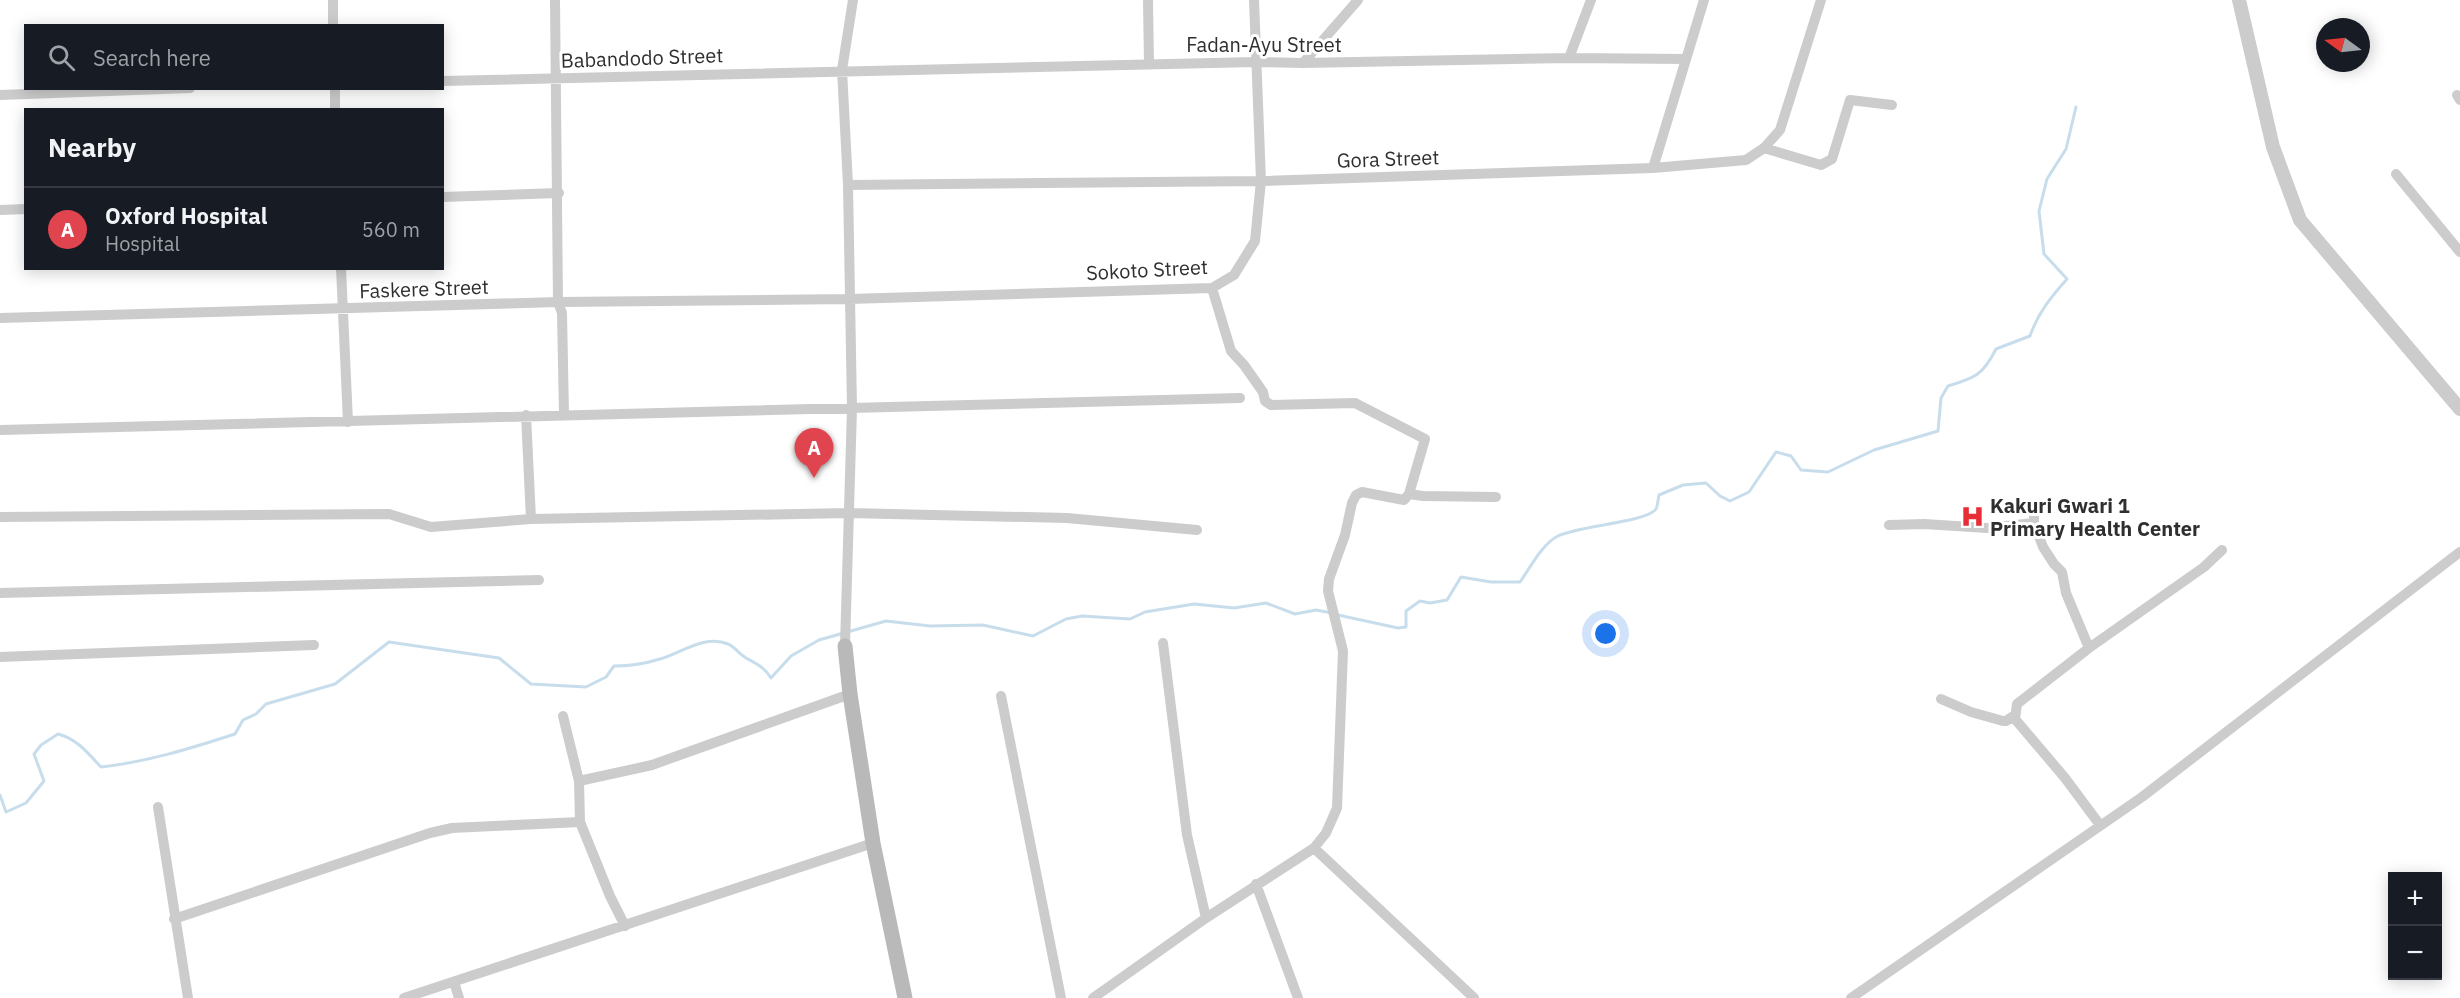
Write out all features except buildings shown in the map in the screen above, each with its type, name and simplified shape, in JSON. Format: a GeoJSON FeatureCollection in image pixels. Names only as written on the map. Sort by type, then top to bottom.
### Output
{"type":"FeatureCollection","features":[{"type":"Feature","properties":{"kind":"main road"},"geometry":{"type":"LineString","coordinates":[[845,646],[850,694],[873,843],[902,997]]}},
{"type":"Feature","properties":{"kind":"street"},"geometry":{"type":"LineString","coordinates":[[333,0],[333,24]]}},
{"type":"Feature","properties":{"kind":"street"},"geometry":{"type":"LineString","coordinates":[[555,0],[559,193],[558,302],[562,313],[564,415]]}},
{"type":"Feature","properties":{"kind":"street"},"geometry":{"type":"LineString","coordinates":[[845,646],[844,614],[852,408],[848,185],[842,70],[853,0]]}},
{"type":"Feature","properties":{"kind":"street"},"geometry":{"type":"LineString","coordinates":[[1148,0],[1149,64]]}},
{"type":"Feature","properties":{"kind":"street","name":"Sokoto Street"},"geometry":{"type":"LineString","coordinates":[[849,299],[1212,288],[1234,276],[1255,241],[1261,181],[1254,0]]}},
{"type":"Feature","properties":{"kind":"street"},"geometry":{"type":"LineString","coordinates":[[1303,63],[1358,0]]}},
{"type":"Feature","properties":{"kind":"street"},"geometry":{"type":"LineString","coordinates":[[1569,58],[1591,0]]}},
{"type":"Feature","properties":{"kind":"street"},"geometry":{"type":"LineString","coordinates":[[1653,168],[1704,0]]}},
{"type":"Feature","properties":{"kind":"street","name":"Gora Street"},"geometry":{"type":"LineString","coordinates":[[848,185],[1261,181],[1653,168],[1746,160],[1764,148],[1780,130],[1821,0]]}},
{"type":"Feature","properties":{"kind":"street"},"geometry":{"type":"LineString","coordinates":[[2239,0],[2273,147],[2300,220],[2460,409]]}},
{"type":"Feature","properties":{"kind":"street","name":"Fadan-Ayu Street"},"geometry":{"type":"LineString","coordinates":[[842,70],[1256,62],[1569,58],[1686,59]]}},
{"type":"Feature","properties":{"kind":"street","name":"Babandodo Street"},"geometry":{"type":"LineString","coordinates":[[444,81],[842,70]]}},
{"type":"Feature","properties":{"kind":"street"},"geometry":{"type":"LineString","coordinates":[[0,95],[136,90]]}},
{"type":"Feature","properties":{"kind":"street"},"geometry":{"type":"LineString","coordinates":[[335,90],[335,108]]}},
{"type":"Feature","properties":{"kind":"street"},"geometry":{"type":"LineString","coordinates":[[1764,148],[1821,165],[1832,159],[1850,100],[1892,105]]}},
{"type":"Feature","properties":{"kind":"street"},"geometry":{"type":"LineString","coordinates":[[2396,174],[2460,252]]}},
{"type":"Feature","properties":{"kind":"street"},"geometry":{"type":"LineString","coordinates":[[444,197],[559,193]]}},
{"type":"Feature","properties":{"kind":"street"},"geometry":{"type":"LineString","coordinates":[[0,210],[24,209]]}},
{"type":"Feature","properties":{"kind":"street"},"geometry":{"type":"LineString","coordinates":[[341,270],[348,422]]}},
{"type":"Feature","properties":{"kind":"street"},"geometry":{"type":"LineString","coordinates":[[1093,998],[1256,884],[1314,848],[1326,832],[1337,808],[1343,651],[1328,591],[1329,579],[1356,495],[1362,492],[1404,500],[1409,494],[1425,439],[1355,403],[1271,405],[1265,401],[1263,392],[1232,351],[1212,288]]}},
{"type":"Feature","properties":{"kind":"street","name":"Faskere Street"},"geometry":{"type":"LineString","coordinates":[[0,318],[342,310],[558,302],[849,299]]}},
{"type":"Feature","properties":{"kind":"street"},"geometry":{"type":"LineString","coordinates":[[0,430],[1240,398]]}},
{"type":"Feature","properties":{"kind":"street"},"geometry":{"type":"LineString","coordinates":[[526,415],[531,519]]}},
{"type":"Feature","properties":{"kind":"street"},"geometry":{"type":"LineString","coordinates":[[1409,494],[1496,497]]}},
{"type":"Feature","properties":{"kind":"street"},"geometry":{"type":"LineString","coordinates":[[2034,505],[2034,523],[2043,547],[2062,572],[2066,593],[2089,648]]}},
{"type":"Feature","properties":{"kind":"street"},"geometry":{"type":"LineString","coordinates":[[0,517],[389,514],[431,527],[531,519],[848,513],[1066,518],[1197,530]]}},
{"type":"Feature","properties":{"kind":"street"},"geometry":{"type":"LineString","coordinates":[[1889,525],[1924,524],[1987,528],[2034,523]]}},
{"type":"Feature","properties":{"kind":"street"},"geometry":{"type":"LineString","coordinates":[[2100,825],[2065,778],[2015,719],[2017,704],[2089,648],[2204,567],[2222,550]]}},
{"type":"Feature","properties":{"kind":"street"},"geometry":{"type":"LineString","coordinates":[[1851,998],[2151,789],[2460,552]]}},
{"type":"Feature","properties":{"kind":"street"},"geometry":{"type":"LineString","coordinates":[[0,593],[539,580]]}},
{"type":"Feature","properties":{"kind":"street"},"geometry":{"type":"LineString","coordinates":[[1163,643],[1187,835],[1206,918]]}},
{"type":"Feature","properties":{"kind":"street"},"geometry":{"type":"LineString","coordinates":[[0,657],[314,645]]}},
{"type":"Feature","properties":{"kind":"street"},"geometry":{"type":"LineString","coordinates":[[579,781],[652,765],[850,694]]}},
{"type":"Feature","properties":{"kind":"street"},"geometry":{"type":"LineString","coordinates":[[1001,696],[1061,998]]}},
{"type":"Feature","properties":{"kind":"street"},"geometry":{"type":"LineString","coordinates":[[1941,699],[1971,712],[2006,721],[2015,715]]}},
{"type":"Feature","properties":{"kind":"street"},"geometry":{"type":"LineString","coordinates":[[563,716],[579,781],[580,822],[610,896],[625,926]]}},
{"type":"Feature","properties":{"kind":"street"},"geometry":{"type":"LineString","coordinates":[[158,807],[188,998]]}},
{"type":"Feature","properties":{"kind":"street"},"geometry":{"type":"LineString","coordinates":[[174,918],[430,833],[452,828],[580,822]]}},
{"type":"Feature","properties":{"kind":"street"},"geometry":{"type":"LineString","coordinates":[[405,998],[873,843]]}},
{"type":"Feature","properties":{"kind":"street"},"geometry":{"type":"LineString","coordinates":[[1314,848],[1474,998]]}},
{"type":"Feature","properties":{"kind":"street"},"geometry":{"type":"LineString","coordinates":[[1256,884],[1298,998]]}},
{"type":"Feature","properties":{"kind":"street"},"geometry":{"type":"LineString","coordinates":[[454,982],[459,998]]}},
{"type":"Feature","properties":{"kind":"waterway"},"geometry":{"type":"LineString","coordinates":[[1338,615],[1398,628],[1406,627],[1406,611],[1420,601],[1430,603],[1447,600],[1461,577],[1491,582],[1520,582],[1542,550],[1558,536],[1580,529],[1626,521],[1650,513],[1656,509],[1659,495],[1683,485],[1706,483],[1720,496],[1730,501],[1749,492],[1776,452],[1791,456],[1801,470],[1828,472],[1874,450],[1938,431],[1941,398],[1948,386],[1977,374],[1987,365],[1996,349],[2030,336],[2045,306],[2067,279],[2044,254],[2039,211],[2047,179],[2066,149],[2076,107]]}},
{"type":"Feature","properties":{"kind":"waterway"},"geometry":{"type":"LineString","coordinates":[[0,795],[6,812],[26,803],[44,781],[34,754],[41,745],[58,734],[77,743],[101,767],[135,762],[186,749],[235,734],[243,720],[256,714],[266,704],[335,684],[389,642],[499,658],[531,684],[586,687],[606,677],[614,666],[654,661],[711,641],[730,645],[763,668],[771,678],[791,656],[819,640],[886,621],[930,626],[983,625],[1033,636],[1066,619],[1082,616],[1130,619],[1145,612],[1194,604],[1234,608],[1266,603],[1295,614],[1316,610],[1332,613]]}},
{"type":"Feature","properties":{"kind":"place","name":"Oxford Hospital"},"geometry":{"type":"Point","coordinates":[814,478]}},
{"type":"Feature","properties":{"kind":"place","name":"Kakuri Gwari 1 Primary Health Center"},"geometry":{"type":"Point","coordinates":[1972,517]}}]}
